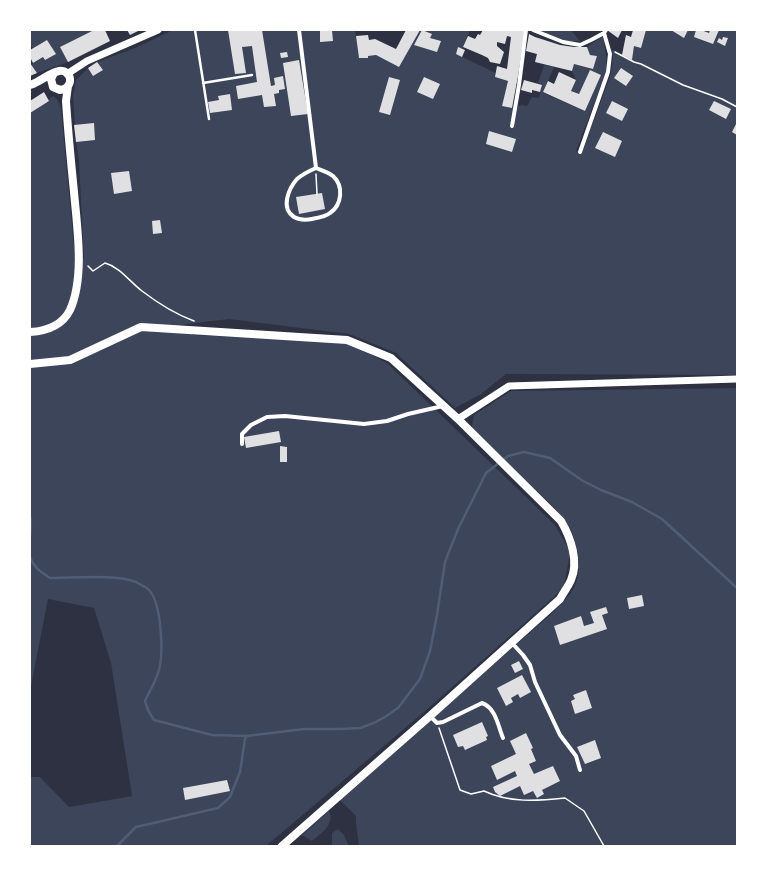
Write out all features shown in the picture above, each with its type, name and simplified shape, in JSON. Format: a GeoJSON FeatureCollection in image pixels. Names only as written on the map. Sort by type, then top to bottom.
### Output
{"type":"FeatureCollection","features":[{"type":"Feature","properties":{"kind":"main road"},"geometry":{"type":"LineString","coordinates":[[33,84],[59,71],[69,80]]}},
{"type":"Feature","properties":{"kind":"main road"},"geometry":{"type":"LineString","coordinates":[[54,73],[51,79],[53,87],[66,101]]}},
{"type":"Feature","properties":{"kind":"main road"},"geometry":{"type":"LineString","coordinates":[[33,84],[63,90],[69,80]]}},
{"type":"Feature","properties":{"kind":"main road"},"geometry":{"type":"LineString","coordinates":[[30,332],[40,332],[52,329],[62,322],[69,311],[73,300],[78,274],[78,244],[66,101],[69,80]]}},
{"type":"Feature","properties":{"kind":"main road"},"geometry":{"type":"LineString","coordinates":[[30,364],[70,360],[141,327],[347,340],[391,358],[458,419],[561,521],[567,530],[575,562],[571,579],[560,599],[282,846]]}},
{"type":"Feature","properties":{"kind":"street"},"geometry":{"type":"LineString","coordinates":[[69,80],[87,61],[158,30]]}},
{"type":"Feature","properties":{"kind":"street"},"geometry":{"type":"LineString","coordinates":[[299,30],[316,168]]}},
{"type":"Feature","properties":{"kind":"street"},"geometry":{"type":"LineString","coordinates":[[512,126],[526,30]]}},
{"type":"Feature","properties":{"kind":"street"},"geometry":{"type":"LineString","coordinates":[[534,30],[563,42],[580,45],[605,31],[610,54],[608,72],[580,152]]}},
{"type":"Feature","properties":{"kind":"street"},"geometry":{"type":"LineString","coordinates":[[316,168],[323,170],[332,176],[339,184],[341,195],[337,206],[329,214],[317,218],[306,220],[294,217],[288,210],[286,200],[290,190],[297,180],[306,172],[316,168]]}},
{"type":"Feature","properties":{"kind":"street"},"geometry":{"type":"LineString","coordinates":[[458,419],[509,386],[737,379]]}},
{"type":"Feature","properties":{"kind":"street"},"geometry":{"type":"LineString","coordinates":[[242,444],[242,434],[251,425],[267,417],[285,416],[364,424],[387,421],[408,414],[443,406]]}},
{"type":"Feature","properties":{"kind":"street"},"geometry":{"type":"LineString","coordinates":[[511,642],[524,654],[530,665],[535,682],[560,735],[576,756],[580,770]]}},
{"type":"Feature","properties":{"kind":"street"},"geometry":{"type":"LineString","coordinates":[[430,716],[437,723],[443,722],[482,703],[488,705],[492,709],[503,738]]}},
{"type":"Feature","properties":{"kind":"lane"},"geometry":{"type":"LineString","coordinates":[[195,30],[209,119]]}},
{"type":"Feature","properties":{"kind":"lane"},"geometry":{"type":"LineString","coordinates":[[203,83],[252,75]]}},
{"type":"Feature","properties":{"kind":"path"},"geometry":{"type":"LineString","coordinates":[[608,47],[634,62],[683,85],[722,99],[737,107]]}},
{"type":"Feature","properties":{"kind":"path"},"geometry":{"type":"LineString","coordinates":[[316,168],[317,194]]}},
{"type":"Feature","properties":{"kind":"path"},"geometry":{"type":"LineString","coordinates":[[93,271],[105,263],[112,265],[155,301],[177,314],[198,323]]}},
{"type":"Feature","properties":{"kind":"path"},"geometry":{"type":"LineString","coordinates":[[437,723],[460,790],[471,794],[484,791],[496,797],[525,801],[565,798],[584,811],[604,846]]}},
{"type":"Feature","properties":{"kind":"shaded area"},"geometry":{"type":"Polygon","coordinates":[[[30,30],[94,30],[60,47],[68,62],[37,73],[31,65],[43,57],[45,60],[55,53],[47,40],[33,48],[30,45],[30,30]]]}},
{"type":"Feature","properties":{"kind":"shaded area"},"geometry":{"type":"Polygon","coordinates":[[[173,30],[355,30],[359,58],[368,58],[368,56],[376,55],[399,66],[420,30],[470,30],[463,47],[461,49],[458,48],[456,54],[496,73],[495,77],[508,81],[502,106],[512,108],[522,105],[527,106],[532,97],[539,98],[542,85],[538,83],[544,65],[554,67],[543,93],[585,111],[601,75],[590,70],[579,94],[571,91],[576,80],[572,71],[574,64],[593,69],[597,56],[590,55],[587,47],[603,36],[606,55],[606,72],[576,151],[582,152],[611,74],[613,57],[611,49],[632,60],[634,46],[646,30],[737,30],[737,375],[506,374],[481,394],[455,408],[396,353],[349,334],[229,319],[180,325],[193,335],[345,342],[387,363],[554,524],[569,549],[569,559],[564,585],[554,597],[424,712],[266,846],[30,846],[30,777],[40,777],[69,807],[132,796],[111,663],[94,608],[48,599],[30,691],[30,113],[53,96],[58,100],[61,109],[74,247],[84,259],[79,161],[76,142],[73,96],[76,80],[88,68],[97,62],[135,48],[173,30]]]}},
{"type":"Feature","properties":{"kind":"shaded area"},"geometry":{"type":"Polygon","coordinates":[[[538,30],[571,30],[580,41],[565,41],[538,30]]]}},
{"type":"Feature","properties":{"kind":"shaded area"},"geometry":{"type":"Polygon","coordinates":[[[737,388],[737,845],[359,846],[356,816],[339,799],[549,616],[574,588],[578,576],[579,560],[570,528],[556,510],[537,491],[471,432],[474,415],[511,391],[737,388]]]}},
{"type":"Feature","properties":{"kind":"shaded area"},"geometry":{"type":"Polygon","coordinates":[[[329,811],[329,824],[320,835],[312,841],[302,835],[329,811]]]}},
{"type":"Feature","properties":{"kind":"shaded area"},"geometry":{"type":"Polygon","coordinates":[[[338,829],[344,835],[349,846],[332,846],[332,833],[338,829]]]}},
{"type":"Feature","properties":{"kind":"building"},"geometry":{"type":"Polygon","coordinates":[[[94,30],[105,30],[110,41],[68,62],[60,47],[94,30]]]}},
{"type":"Feature","properties":{"kind":"building"},"geometry":{"type":"Polygon","coordinates":[[[127,30],[140,30],[130,35],[127,30]]]}},
{"type":"Feature","properties":{"kind":"building"},"geometry":{"type":"Polygon","coordinates":[[[228,30],[262,30],[271,86],[275,85],[274,78],[283,76],[285,89],[279,90],[279,93],[274,94],[276,106],[264,107],[262,95],[238,99],[236,86],[257,82],[252,46],[242,47],[246,73],[235,74],[228,30]]]}},
{"type":"Feature","properties":{"kind":"building"},"geometry":{"type":"Polygon","coordinates":[[[320,30],[332,30],[333,41],[320,42],[320,30]]]}},
{"type":"Feature","properties":{"kind":"building"},"geometry":{"type":"Polygon","coordinates":[[[406,30],[420,30],[399,67],[376,55],[368,56],[368,58],[359,58],[356,36],[368,35],[369,40],[375,39],[396,49],[406,30]]]}},
{"type":"Feature","properties":{"kind":"building"},"geometry":{"type":"Polygon","coordinates":[[[422,30],[432,34],[430,38],[441,41],[437,52],[414,45],[422,30]]]}},
{"type":"Feature","properties":{"kind":"building"},"geometry":{"type":"Polygon","coordinates":[[[483,30],[525,30],[512,108],[502,106],[508,81],[495,77],[497,66],[507,69],[511,37],[507,36],[505,44],[497,42],[497,46],[504,52],[500,64],[490,62],[488,58],[463,47],[468,36],[475,39],[483,30]]]}},
{"type":"Feature","properties":{"kind":"building"},"geometry":{"type":"Polygon","coordinates":[[[607,30],[622,30],[618,38],[607,30]]]}},
{"type":"Feature","properties":{"kind":"building"},"geometry":{"type":"Polygon","coordinates":[[[633,30],[646,30],[641,48],[634,46],[632,60],[622,55],[626,35],[631,37],[633,30]]]}},
{"type":"Feature","properties":{"kind":"building"},"geometry":{"type":"Polygon","coordinates":[[[671,30],[688,30],[684,38],[671,30]]]}},
{"type":"Feature","properties":{"kind":"building"},"geometry":{"type":"Polygon","coordinates":[[[696,30],[709,33],[710,30],[719,30],[713,44],[694,37],[696,30]]]}},
{"type":"Feature","properties":{"kind":"building"},"geometry":{"type":"Polygon","coordinates":[[[529,34],[560,45],[587,47],[590,55],[597,56],[593,69],[574,64],[572,71],[535,62],[537,54],[526,51],[529,34]]]}},
{"type":"Feature","properties":{"kind":"building"},"geometry":{"type":"Polygon","coordinates":[[[723,37],[728,38],[725,46],[717,42],[719,38],[722,40],[723,37]]]}},
{"type":"Feature","properties":{"kind":"building"},"geometry":{"type":"Polygon","coordinates":[[[47,40],[56,54],[45,60],[43,57],[33,63],[30,57],[30,50],[47,40]]]}},
{"type":"Feature","properties":{"kind":"building"},"geometry":{"type":"Polygon","coordinates":[[[458,47],[465,50],[462,57],[456,54],[458,47]]]}},
{"type":"Feature","properties":{"kind":"building"},"geometry":{"type":"Polygon","coordinates":[[[287,52],[288,57],[281,58],[280,53],[287,52]]]}},
{"type":"Feature","properties":{"kind":"building"},"geometry":{"type":"Polygon","coordinates":[[[299,60],[308,114],[291,116],[283,63],[299,60]]]}},
{"type":"Feature","properties":{"kind":"building"},"geometry":{"type":"Polygon","coordinates":[[[97,62],[103,70],[93,76],[88,68],[97,62]]]}},
{"type":"Feature","properties":{"kind":"building"},"geometry":{"type":"Polygon","coordinates":[[[30,63],[37,73],[30,76],[30,63]]]}},
{"type":"Feature","properties":{"kind":"building"},"geometry":{"type":"Polygon","coordinates":[[[621,68],[633,76],[626,86],[614,78],[621,68]]]}},
{"type":"Feature","properties":{"kind":"building"},"geometry":{"type":"Polygon","coordinates":[[[590,70],[601,75],[585,111],[543,92],[548,81],[554,84],[559,72],[576,80],[571,91],[579,94],[590,70]]]}},
{"type":"Feature","properties":{"kind":"building"},"geometry":{"type":"Polygon","coordinates":[[[389,77],[400,80],[390,115],[379,112],[389,77]]]}},
{"type":"Feature","properties":{"kind":"building"},"geometry":{"type":"Polygon","coordinates":[[[424,77],[440,84],[433,99],[417,92],[424,77]]]}},
{"type":"Feature","properties":{"kind":"building"},"geometry":{"type":"Polygon","coordinates":[[[524,80],[542,85],[540,92],[532,90],[532,93],[521,90],[524,80]]]}},
{"type":"Feature","properties":{"kind":"building"},"geometry":{"type":"Polygon","coordinates":[[[44,92],[49,101],[30,113],[30,101],[44,92]]]}},
{"type":"Feature","properties":{"kind":"building"},"geometry":{"type":"Polygon","coordinates":[[[230,94],[232,110],[210,113],[208,102],[219,100],[218,96],[230,94]]]}},
{"type":"Feature","properties":{"kind":"building"},"geometry":{"type":"Polygon","coordinates":[[[612,101],[628,109],[622,121],[606,113],[612,101]]]}},
{"type":"Feature","properties":{"kind":"building"},"geometry":{"type":"Polygon","coordinates":[[[714,101],[731,109],[726,119],[709,110],[714,101]]]}},
{"type":"Feature","properties":{"kind":"building"},"geometry":{"type":"Polygon","coordinates":[[[737,122],[737,135],[732,132],[737,122]]]}},
{"type":"Feature","properties":{"kind":"building"},"geometry":{"type":"Polygon","coordinates":[[[94,123],[95,140],[76,142],[74,125],[94,123]]]}},
{"type":"Feature","properties":{"kind":"building"},"geometry":{"type":"Polygon","coordinates":[[[489,131],[516,139],[512,152],[486,144],[489,131]]]}},
{"type":"Feature","properties":{"kind":"building"},"geometry":{"type":"Polygon","coordinates":[[[603,132],[622,141],[615,157],[595,148],[603,132]]]}},
{"type":"Feature","properties":{"kind":"building"},"geometry":{"type":"Polygon","coordinates":[[[129,171],[132,191],[114,194],[111,173],[129,171]]]}},
{"type":"Feature","properties":{"kind":"building"},"geometry":{"type":"Polygon","coordinates":[[[322,193],[325,209],[299,214],[296,197],[322,193]]]}},
{"type":"Feature","properties":{"kind":"building"},"geometry":{"type":"Polygon","coordinates":[[[160,220],[162,233],[153,234],[152,221],[160,220]]]}},
{"type":"Feature","properties":{"kind":"building"},"geometry":{"type":"Polygon","coordinates":[[[279,431],[281,442],[246,448],[244,437],[279,431]]]}},
{"type":"Feature","properties":{"kind":"building"},"geometry":{"type":"Polygon","coordinates":[[[280,446],[287,447],[287,462],[280,462],[280,446]]]}},
{"type":"Feature","properties":{"kind":"building"},"geometry":{"type":"Polygon","coordinates":[[[642,595],[644,606],[629,609],[627,598],[642,595]]]}},
{"type":"Feature","properties":{"kind":"building"},"geometry":{"type":"Polygon","coordinates":[[[606,607],[608,613],[602,615],[607,629],[560,645],[554,626],[581,616],[584,626],[594,623],[590,612],[606,607]]]}},
{"type":"Feature","properties":{"kind":"building"},"geometry":{"type":"Polygon","coordinates":[[[519,661],[523,669],[515,673],[511,665],[519,661]]]}},
{"type":"Feature","properties":{"kind":"building"},"geometry":{"type":"Polygon","coordinates":[[[522,675],[531,692],[520,698],[518,694],[511,698],[513,702],[506,706],[497,688],[522,675]]]}},
{"type":"Feature","properties":{"kind":"building"},"geometry":{"type":"Polygon","coordinates":[[[586,690],[592,708],[575,714],[571,701],[575,699],[573,695],[586,690]]]}},
{"type":"Feature","properties":{"kind":"building"},"geometry":{"type":"Polygon","coordinates":[[[482,722],[488,736],[486,737],[487,740],[465,750],[463,746],[458,747],[453,735],[482,722]]]}},
{"type":"Feature","properties":{"kind":"building"},"geometry":{"type":"Polygon","coordinates":[[[526,733],[533,748],[531,749],[536,761],[529,764],[534,774],[553,766],[560,781],[542,790],[544,794],[537,798],[533,791],[524,795],[520,786],[500,796],[495,792],[493,787],[517,776],[515,771],[497,780],[491,766],[516,754],[510,741],[526,733]]]}},
{"type":"Feature","properties":{"kind":"building"},"geometry":{"type":"Polygon","coordinates":[[[595,740],[601,758],[585,764],[577,747],[595,740]]]}},
{"type":"Feature","properties":{"kind":"building"},"geometry":{"type":"Polygon","coordinates":[[[227,780],[230,791],[185,800],[183,788],[227,780]]]}},
{"type":"Feature","properties":{"kind":"waterway"},"geometry":{"type":"LineString","coordinates":[[30,557],[36,567],[50,578],[118,578],[136,582],[149,590],[157,606],[161,630],[161,655],[158,673],[145,701],[148,710],[154,720],[212,735],[247,736],[304,729],[360,728],[374,723],[398,708],[420,679],[430,651],[445,562],[458,529],[486,473],[508,456],[524,452],[550,458],[583,481],[632,502],[662,519],[737,588]]}},
{"type":"Feature","properties":{"kind":"waterway"},"geometry":{"type":"LineString","coordinates":[[30,516],[30,536]]}},
{"type":"Feature","properties":{"kind":"waterway"},"geometry":{"type":"LineString","coordinates":[[117,846],[136,827],[218,808],[230,797],[240,772],[245,739],[247,736]]}}]}
